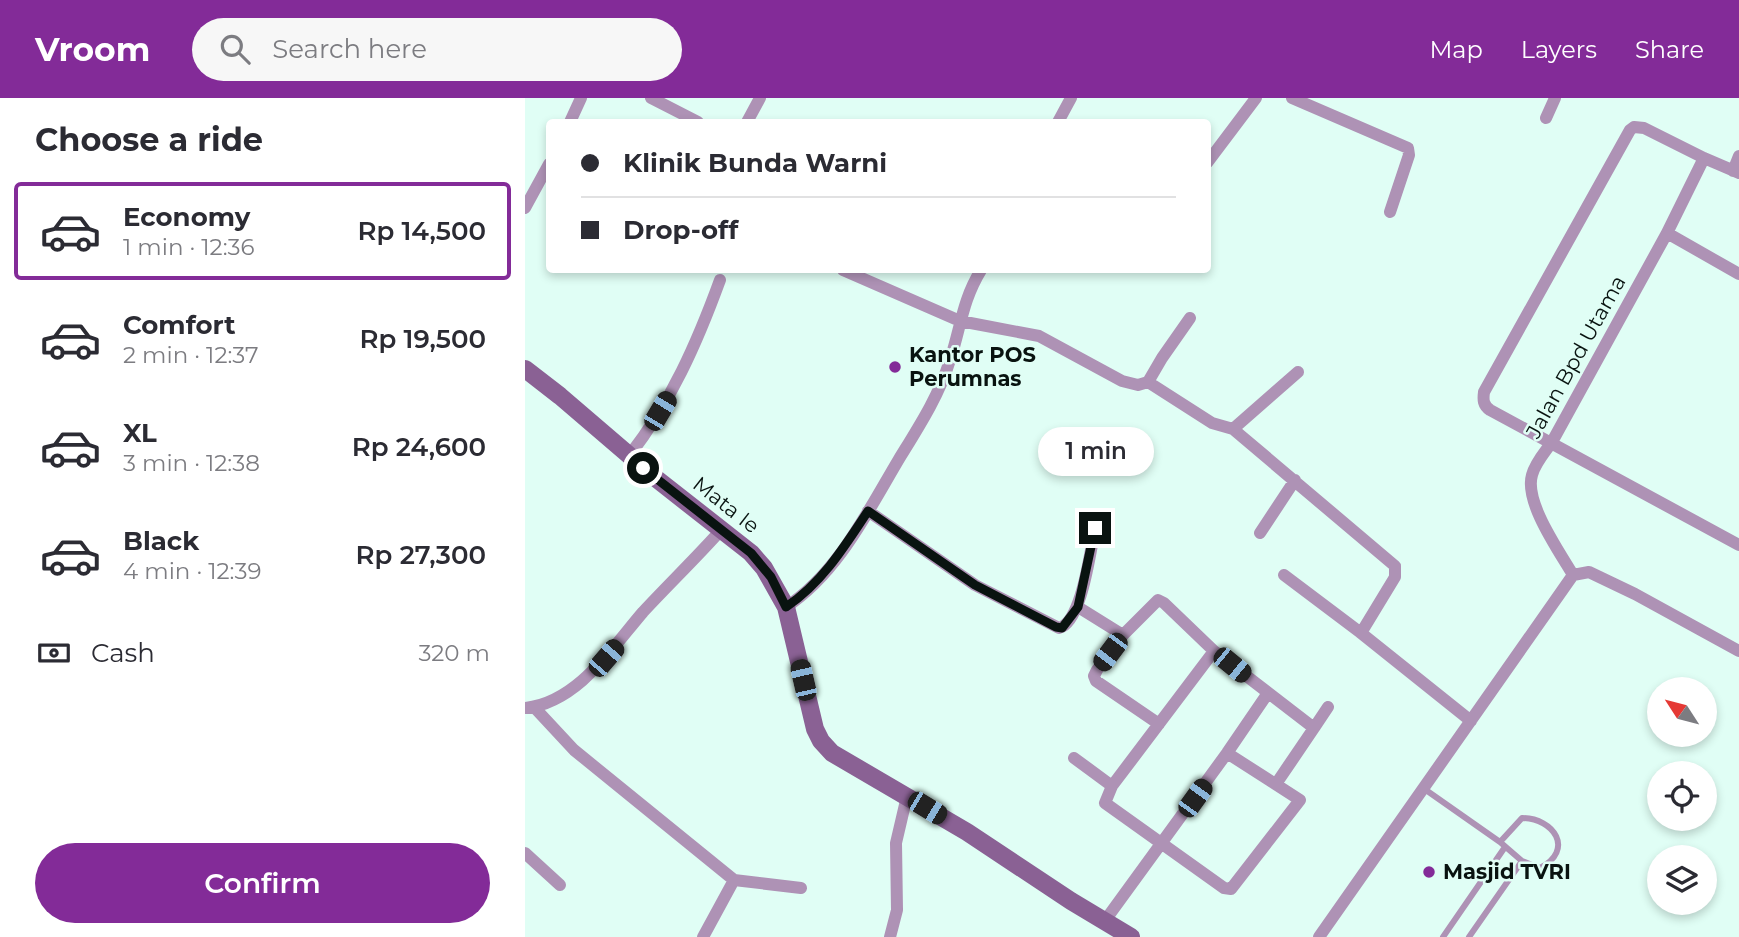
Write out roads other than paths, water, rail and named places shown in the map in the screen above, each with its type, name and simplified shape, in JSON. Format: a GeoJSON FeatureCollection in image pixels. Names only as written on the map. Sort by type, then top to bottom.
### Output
{"type":"FeatureCollection","features":[{"type":"Feature","properties":{"kind":"street"},"geometry":{"type":"LineString","coordinates":[[571,119],[581,98]]}},
{"type":"Feature","properties":{"kind":"street"},"geometry":{"type":"LineString","coordinates":[[651,98],[692,119]]}},
{"type":"Feature","properties":{"kind":"street"},"geometry":{"type":"LineString","coordinates":[[749,119],[760,98]]}},
{"type":"Feature","properties":{"kind":"street"},"geometry":{"type":"LineString","coordinates":[[1060,119],[1071,98]]}},
{"type":"Feature","properties":{"kind":"street"},"geometry":{"type":"LineString","coordinates":[[1211,158],[1256,98]]}},
{"type":"Feature","properties":{"kind":"street"},"geometry":{"type":"LineString","coordinates":[[1292,98],[1408,148],[1409,155],[1390,212]]}},
{"type":"Feature","properties":{"kind":"street"},"geometry":{"type":"LineString","coordinates":[[1546,118],[1555,98]]}},
{"type":"Feature","properties":{"kind":"street"},"geometry":{"type":"LineString","coordinates":[[1739,156],[1736,172],[1644,128],[1634,127],[1626,133],[1484,392],[1483,399],[1487,408],[1739,545]]}},
{"type":"Feature","properties":{"kind":"street","name":"Jalan Bpd Utama"},"geometry":{"type":"LineString","coordinates":[[1573,575],[1542,521],[1531,489],[1532,471],[1552,442],[1667,233],[1704,158]]}},
{"type":"Feature","properties":{"kind":"street"},"geometry":{"type":"LineString","coordinates":[[525,208],[546,170]]}},
{"type":"Feature","properties":{"kind":"street"},"geometry":{"type":"LineString","coordinates":[[1667,233],[1739,274]]}},
{"type":"Feature","properties":{"kind":"street"},"geometry":{"type":"LineString","coordinates":[[850,273],[960,321],[1039,336],[1122,381],[1138,385],[1148,382],[1161,358],[1190,318]]}},
{"type":"Feature","properties":{"kind":"street"},"geometry":{"type":"LineString","coordinates":[[786,607],[813,586],[847,543],[930,408],[950,361],[965,299],[979,273]]}},
{"type":"Feature","properties":{"kind":"street"},"geometry":{"type":"LineString","coordinates":[[629,456],[649,430],[682,373],[720,280]]}},
{"type":"Feature","properties":{"kind":"street"},"geometry":{"type":"LineString","coordinates":[[1233,429],[1298,372]]}},
{"type":"Feature","properties":{"kind":"street","name":"Mata Ie"},"geometry":{"type":"LineString","coordinates":[[527,374],[560,396],[629,456],[751,553],[764,568],[786,607],[815,729],[832,753],[967,832],[1131,937]]}},
{"type":"Feature","properties":{"kind":"street"},"geometry":{"type":"LineString","coordinates":[[1148,382],[1212,423],[1233,429],[1395,566],[1395,577],[1361,633]]}},
{"type":"Feature","properties":{"kind":"street"},"geometry":{"type":"LineString","coordinates":[[1260,533],[1295,480]]}},
{"type":"Feature","properties":{"kind":"street"},"geometry":{"type":"LineString","coordinates":[[868,511],[975,585],[1056,627],[1065,626],[1078,607],[1095,528]]}},
{"type":"Feature","properties":{"kind":"street"},"geometry":{"type":"LineString","coordinates":[[529,708],[550,702],[606,658],[641,615],[721,530]]}},
{"type":"Feature","properties":{"kind":"street"},"geometry":{"type":"LineString","coordinates":[[1319,937],[1573,575],[1589,572],[1739,651]]}},
{"type":"Feature","properties":{"kind":"street"},"geometry":{"type":"LineString","coordinates":[[1283,575],[1471,721]]}},
{"type":"Feature","properties":{"kind":"street"},"geometry":{"type":"LineString","coordinates":[[1159,724],[1095,679],[1097,670],[1123,635],[1158,600],[1214,650],[1314,727]]}},
{"type":"Feature","properties":{"kind":"street"},"geometry":{"type":"LineString","coordinates":[[1078,607],[1123,635]]}},
{"type":"Feature","properties":{"kind":"street"},"geometry":{"type":"LineString","coordinates":[[1214,650],[1112,786],[1104,801],[1224,888],[1231,889],[1299,805],[1300,800],[1227,753]]}},
{"type":"Feature","properties":{"kind":"street"},"geometry":{"type":"LineString","coordinates":[[1104,922],[1268,693]]}},
{"type":"Feature","properties":{"kind":"street"},"geometry":{"type":"LineString","coordinates":[[1276,784],[1328,707]]}},
{"type":"Feature","properties":{"kind":"street"},"geometry":{"type":"LineString","coordinates":[[529,708],[574,750],[734,880],[801,888]]}},
{"type":"Feature","properties":{"kind":"street"},"geometry":{"type":"LineString","coordinates":[[1074,758],[1112,786]]}},
{"type":"Feature","properties":{"kind":"street"},"geometry":{"type":"LineString","coordinates":[[890,937],[897,909],[895,843],[907,796]]}},
{"type":"Feature","properties":{"kind":"street"},"geometry":{"type":"LineString","coordinates":[[525,853],[560,885]]}},
{"type":"Feature","properties":{"kind":"street"},"geometry":{"type":"LineString","coordinates":[[703,937],[734,880]]}},
{"type":"Feature","properties":{"kind":"lane"},"geometry":{"type":"LineString","coordinates":[[1423,788],[1503,845],[1523,861],[1540,868],[1551,861],[1559,839],[1539,821],[1522,818],[1503,845],[1443,937]]}},
{"type":"Feature","properties":{"kind":"lane"},"geometry":{"type":"LineString","coordinates":[[1469,937],[1523,861]]}},
{"type":"Feature","properties":{"kind":"place","name":"Kantor POS Perumnas"},"geometry":{"type":"Point","coordinates":[895,367]}},
{"type":"Feature","properties":{"kind":"place","name":"Masjid TVRI"},"geometry":{"type":"Point","coordinates":[1429,872]}}]}
